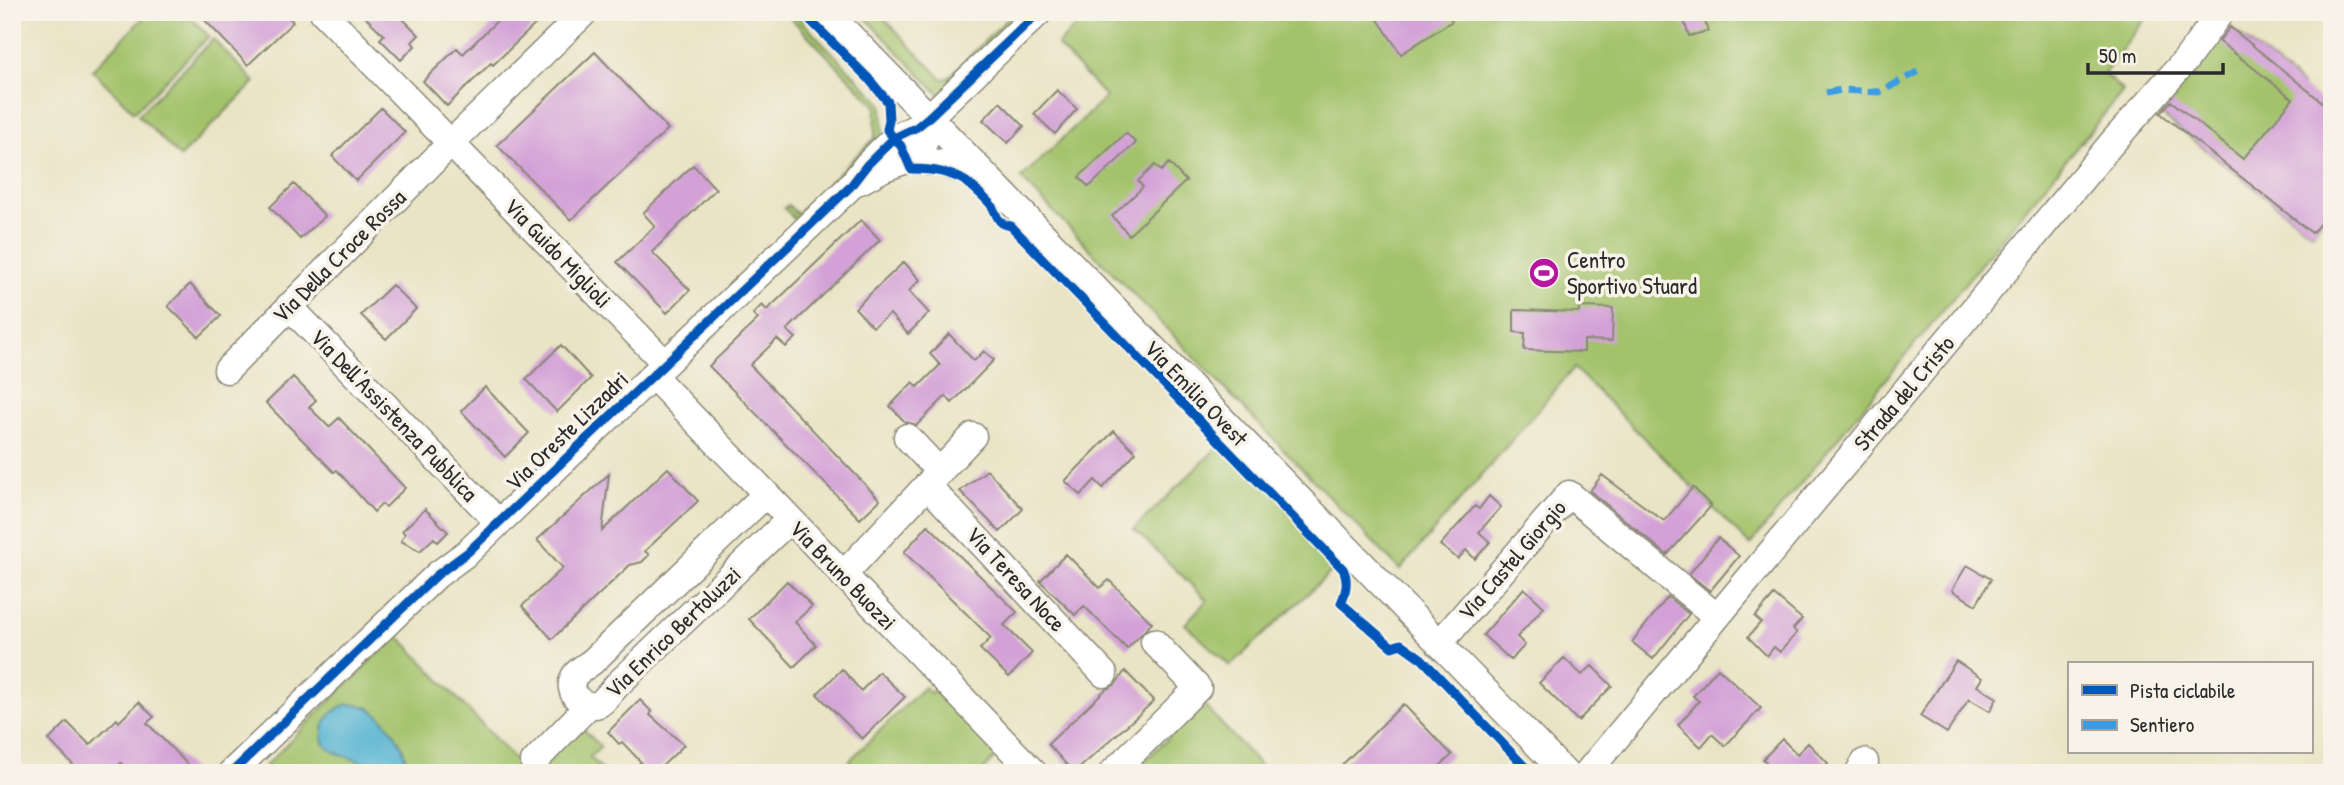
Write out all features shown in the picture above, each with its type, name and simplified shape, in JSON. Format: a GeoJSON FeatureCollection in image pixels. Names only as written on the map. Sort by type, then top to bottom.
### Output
{"type":"FeatureCollection","features":[{"type":"Feature","properties":{"kind":"street","name":"Via Guido Miglioli"},"geometry":{"type":"LineString","coordinates":[[323,12],[452,142],[659,370]]}},
{"type":"Feature","properties":{"kind":"street","name":"Via Emilia Ovest"},"geometry":{"type":"LineString","coordinates":[[827,12],[1565,773]]}},
{"type":"Feature","properties":{"kind":"street","name":"Via Oreste Lizzadri"},"geometry":{"type":"LineString","coordinates":[[231,773],[441,572],[461,558],[499,523],[850,187],[884,168],[917,127],[931,120],[1039,12]]}},
{"type":"Feature","properties":{"kind":"street","name":"Strada del Cristo"},"geometry":{"type":"LineString","coordinates":[[1587,773],[2111,144],[2185,61],[2221,12]]}},
{"type":"Feature","properties":{"kind":"street","name":"Via Della Croce Rossa"},"geometry":{"type":"LineString","coordinates":[[227,370],[578,15]]}},
{"type":"Feature","properties":{"kind":"street"},"geometry":{"type":"LineString","coordinates":[[893,80],[899,102],[898,128],[901,149]]}},
{"type":"Feature","properties":{"kind":"street","name":"Via Oreste Lizzadri"},"geometry":{"type":"LineString","coordinates":[[901,149],[966,170],[993,183]]}},
{"type":"Feature","properties":{"kind":"street","name":"Via Dell'Assistenza Pubblica"},"geometry":{"type":"LineString","coordinates":[[289,306],[499,523]]}},
{"type":"Feature","properties":{"kind":"street","name":"Via Bruno Buozzi"},"geometry":{"type":"LineString","coordinates":[[659,370],[765,494],[1034,773]]}},
{"type":"Feature","properties":{"kind":"street"},"geometry":{"type":"LineString","coordinates":[[843,575],[973,436]]}},
{"type":"Feature","properties":{"kind":"street","name":"Via Teresa Noce"},"geometry":{"type":"LineString","coordinates":[[907,437],[934,479],[1104,674]]}},
{"type":"Feature","properties":{"kind":"street","name":"Via Enrico Bertoluzzi"},"geometry":{"type":"LineString","coordinates":[[765,494],[593,661],[576,674],[572,686],[578,700],[589,705],[598,704],[606,698],[790,519]]}},
{"type":"Feature","properties":{"kind":"street","name":"Via Castel Giorgio"},"geometry":{"type":"LineString","coordinates":[[1439,644],[1569,494],[1717,617]]}},
{"type":"Feature","properties":{"kind":"street"},"geometry":{"type":"LineString","coordinates":[[1112,773],[1198,688],[1154,642]]}},
{"type":"Feature","properties":{"kind":"street"},"geometry":{"type":"LineString","coordinates":[[534,762],[589,705]]}},
{"type":"Feature","properties":{"kind":"green space"},"geometry":{"type":"Polygon","coordinates":[[[149,12],[185,12],[209,36],[134,112],[92,70],[149,12]]]}},
{"type":"Feature","properties":{"kind":"green space"},"geometry":{"type":"Polygon","coordinates":[[[785,12],[793,12],[882,104],[883,137],[796,221],[784,208],[788,205],[797,214],[875,138],[876,106],[785,12]]]}},
{"type":"Feature","properties":{"kind":"green space"},"geometry":{"type":"Polygon","coordinates":[[[860,12],[878,12],[942,79],[948,78],[1014,12],[1028,12],[940,95],[860,12]]]}},
{"type":"Feature","properties":{"kind":"green space","name":"Centro Sportivo Stuard"},"geometry":{"type":"Polygon","coordinates":[[[1090,12],[2138,12],[2145,19],[2104,74],[2123,91],[1750,545],[1574,368],[1400,570],[1021,178],[1106,97],[1057,45],[1090,12]]]}},
{"type":"Feature","properties":{"kind":"green space"},"geometry":{"type":"Polygon","coordinates":[[[2225,23],[2302,85],[2332,209],[2312,233],[2155,110],[2225,23]]]}},
{"type":"Feature","properties":{"kind":"green space"},"geometry":{"type":"Polygon","coordinates":[[[213,39],[255,82],[180,157],[138,115],[213,39]]]}},
{"type":"Feature","properties":{"kind":"green space"},"geometry":{"type":"Polygon","coordinates":[[[1226,439],[1344,560],[1230,666],[1185,624],[1207,600],[1134,529],[1226,439]]]}},
{"type":"Feature","properties":{"kind":"green space"},"geometry":{"type":"Polygon","coordinates":[[[397,634],[519,764],[511,773],[272,773],[265,766],[397,634]]]}},
{"type":"Feature","properties":{"kind":"green space"},"geometry":{"type":"Polygon","coordinates":[[[924,687],[930,693],[934,690],[997,755],[981,773],[837,773],[924,687]]]}},
{"type":"Feature","properties":{"kind":"green space"},"geometry":{"type":"Polygon","coordinates":[[[1203,704],[1267,773],[1132,773],[1203,704]]]}},
{"type":"Feature","properties":{"kind":"green space"},"geometry":{"type":"Polygon","coordinates":[[[578,724],[601,747],[590,757],[605,773],[533,773],[578,724]]]}},
{"type":"Feature","properties":{"kind":"water"},"geometry":{"type":"Polygon","coordinates":[[[348,704],[368,708],[387,723],[405,756],[404,773],[374,773],[360,761],[341,755],[326,746],[323,737],[326,721],[333,712],[348,704]]]}},
{"type":"Feature","properties":{"kind":"building"},"geometry":{"type":"Polygon","coordinates":[[[197,12],[284,12],[293,22],[248,65],[197,12]]]}},
{"type":"Feature","properties":{"kind":"building"},"geometry":{"type":"Polygon","coordinates":[[[360,12],[396,12],[419,35],[412,42],[415,46],[401,60],[380,39],[384,35],[360,12]]]}},
{"type":"Feature","properties":{"kind":"building"},"geometry":{"type":"Polygon","coordinates":[[[506,12],[548,12],[447,106],[423,81],[457,48],[463,54],[506,12]]]}},
{"type":"Feature","properties":{"kind":"building"},"geometry":{"type":"Polygon","coordinates":[[[1373,12],[1446,12],[1452,21],[1401,54],[1373,12]]]}},
{"type":"Feature","properties":{"kind":"building"},"geometry":{"type":"Polygon","coordinates":[[[1681,12],[1702,12],[1708,31],[1689,36],[1681,12]]]}},
{"type":"Feature","properties":{"kind":"building"},"geometry":{"type":"Polygon","coordinates":[[[2230,27],[2332,110],[2332,209],[2312,233],[2160,113],[2171,101],[2243,159],[2293,99],[2219,41],[2230,27]]]}},
{"type":"Feature","properties":{"kind":"building"},"geometry":{"type":"Polygon","coordinates":[[[595,52],[668,129],[571,220],[497,145],[595,52]]]}},
{"type":"Feature","properties":{"kind":"building"},"geometry":{"type":"Polygon","coordinates":[[[1057,90],[1077,109],[1055,134],[1034,114],[1057,90]]]}},
{"type":"Feature","properties":{"kind":"building"},"geometry":{"type":"Polygon","coordinates":[[[1000,102],[1024,126],[1008,143],[983,120],[1000,102]]]}},
{"type":"Feature","properties":{"kind":"building"},"geometry":{"type":"Polygon","coordinates":[[[381,108],[405,132],[356,181],[332,156],[381,108]]]}},
{"type":"Feature","properties":{"kind":"building"},"geometry":{"type":"Polygon","coordinates":[[[1126,133],[1136,143],[1089,187],[1079,177],[1126,133]]]}},
{"type":"Feature","properties":{"kind":"building"},"geometry":{"type":"Polygon","coordinates":[[[1169,163],[1186,181],[1129,235],[1112,216],[1143,187],[1138,181],[1155,165],[1161,171],[1169,163]]]}},
{"type":"Feature","properties":{"kind":"building"},"geometry":{"type":"Polygon","coordinates":[[[693,165],[716,189],[652,252],[690,290],[667,313],[617,262],[655,226],[643,213],[693,165]]]}},
{"type":"Feature","properties":{"kind":"building"},"geometry":{"type":"Polygon","coordinates":[[[294,184],[325,216],[300,239],[270,207],[294,184]]]}},
{"type":"Feature","properties":{"kind":"building"},"geometry":{"type":"Polygon","coordinates":[[[861,220],[880,240],[787,330],[796,338],[786,347],[777,339],[750,365],[880,500],[860,519],[709,366],[758,319],[753,314],[762,305],[767,310],[861,220]]]}},
{"type":"Feature","properties":{"kind":"building"},"geometry":{"type":"Polygon","coordinates":[[[904,262],[920,280],[909,291],[929,313],[908,334],[890,314],[873,327],[855,308],[904,262]]]}},
{"type":"Feature","properties":{"kind":"building"},"geometry":{"type":"Polygon","coordinates":[[[190,284],[221,316],[199,337],[168,306],[190,284]]]}},
{"type":"Feature","properties":{"kind":"building"},"geometry":{"type":"Polygon","coordinates":[[[392,285],[416,309],[386,339],[361,315],[392,285]]]}},
{"type":"Feature","properties":{"kind":"building"},"geometry":{"type":"Polygon","coordinates":[[[1579,307],[1613,308],[1612,341],[1584,340],[1584,352],[1524,350],[1525,333],[1514,332],[1514,310],[1579,312],[1579,307]]]}},
{"type":"Feature","properties":{"kind":"building"},"geometry":{"type":"Polygon","coordinates":[[[949,334],[974,361],[984,351],[994,360],[952,403],[946,396],[917,425],[905,422],[890,406],[913,382],[918,387],[940,365],[930,354],[949,334]]]}},
{"type":"Feature","properties":{"kind":"building"},"geometry":{"type":"Polygon","coordinates":[[[561,345],[591,378],[557,412],[526,379],[561,345]]]}},
{"type":"Feature","properties":{"kind":"building"},"geometry":{"type":"Polygon","coordinates":[[[293,377],[316,400],[309,407],[329,427],[339,418],[405,488],[386,507],[382,504],[374,512],[337,470],[334,472],[266,403],[293,377]]]}},
{"type":"Feature","properties":{"kind":"building"},"geometry":{"type":"Polygon","coordinates":[[[485,387],[529,433],[505,457],[461,411],[485,387]]]}},
{"type":"Feature","properties":{"kind":"building"},"geometry":{"type":"Polygon","coordinates":[[[1114,431],[1136,452],[1103,488],[1095,480],[1081,495],[1065,481],[1114,431]]]}},
{"type":"Feature","properties":{"kind":"building"},"geometry":{"type":"Polygon","coordinates":[[[668,468],[698,501],[645,551],[649,555],[642,562],[630,565],[552,639],[522,606],[563,568],[537,540],[609,474],[602,531],[668,468]]]}},
{"type":"Feature","properties":{"kind":"building"},"geometry":{"type":"Polygon","coordinates":[[[987,470],[1023,509],[1000,532],[960,491],[987,470]]]}},
{"type":"Feature","properties":{"kind":"building"},"geometry":{"type":"Polygon","coordinates":[[[1602,475],[1664,521],[1693,487],[1711,506],[1667,555],[1590,491],[1602,475]]]}},
{"type":"Feature","properties":{"kind":"building"},"geometry":{"type":"Polygon","coordinates":[[[1489,496],[1501,507],[1479,532],[1490,542],[1475,559],[1466,550],[1458,559],[1440,545],[1475,506],[1479,509],[1489,496]]]}},
{"type":"Feature","properties":{"kind":"building"},"geometry":{"type":"Polygon","coordinates":[[[425,509],[448,532],[438,542],[434,538],[420,551],[401,541],[405,534],[402,531],[425,509]]]}},
{"type":"Feature","properties":{"kind":"building"},"geometry":{"type":"Polygon","coordinates":[[[928,525],[1017,612],[1004,625],[1032,653],[1009,677],[980,649],[991,638],[904,552],[928,525]]]}},
{"type":"Feature","properties":{"kind":"building"},"geometry":{"type":"Polygon","coordinates":[[[1718,538],[1739,556],[1710,591],[1689,574],[1718,538]]]}},
{"type":"Feature","properties":{"kind":"building"},"geometry":{"type":"Polygon","coordinates":[[[1066,554],[1100,588],[1109,580],[1152,623],[1127,649],[1084,606],[1075,615],[1040,581],[1066,554]]]}},
{"type":"Feature","properties":{"kind":"building"},"geometry":{"type":"Polygon","coordinates":[[[1967,565],[1991,579],[1976,605],[1952,590],[1967,565]]]}},
{"type":"Feature","properties":{"kind":"building"},"geometry":{"type":"Polygon","coordinates":[[[787,581],[812,606],[795,622],[816,645],[794,667],[749,619],[787,581]]]}},
{"type":"Feature","properties":{"kind":"building"},"geometry":{"type":"Polygon","coordinates":[[[1524,588],[1544,607],[1517,637],[1525,645],[1511,660],[1483,635],[1524,588]]]}},
{"type":"Feature","properties":{"kind":"building"},"geometry":{"type":"Polygon","coordinates":[[[1774,595],[1802,619],[1793,629],[1797,633],[1780,652],[1774,647],[1767,656],[1748,637],[1761,622],[1755,617],[1774,595]]]}},
{"type":"Feature","properties":{"kind":"building"},"geometry":{"type":"Polygon","coordinates":[[[1668,597],[1689,614],[1653,659],[1632,642],[1668,597]]]}},
{"type":"Feature","properties":{"kind":"building"},"geometry":{"type":"Polygon","coordinates":[[[1564,658],[1582,675],[1592,666],[1612,686],[1578,721],[1539,683],[1564,658]]]}},
{"type":"Feature","properties":{"kind":"building"},"geometry":{"type":"Polygon","coordinates":[[[1956,661],[1982,678],[1977,686],[1997,698],[1990,711],[1969,699],[1947,733],[1920,716],[1956,661]]]}},
{"type":"Feature","properties":{"kind":"building"},"geometry":{"type":"Polygon","coordinates":[[[1718,668],[1761,708],[1725,746],[1712,734],[1701,747],[1678,725],[1699,701],[1693,696],[1718,668]]]}},
{"type":"Feature","properties":{"kind":"building"},"geometry":{"type":"Polygon","coordinates":[[[842,669],[861,691],[879,672],[905,697],[862,739],[817,694],[842,669]]]}},
{"type":"Feature","properties":{"kind":"building"},"geometry":{"type":"Polygon","coordinates":[[[1125,671],[1154,701],[1074,773],[1048,744],[1106,689],[1115,685],[1125,671]]]}},
{"type":"Feature","properties":{"kind":"building"},"geometry":{"type":"Polygon","coordinates":[[[640,700],[652,712],[650,715],[684,745],[655,773],[647,773],[639,764],[641,762],[622,742],[619,744],[608,732],[640,700]]]}},
{"type":"Feature","properties":{"kind":"building"},"geometry":{"type":"Polygon","coordinates":[[[139,702],[154,717],[147,723],[196,773],[131,773],[121,763],[112,773],[81,773],[49,740],[67,722],[90,745],[139,702]]]}},
{"type":"Feature","properties":{"kind":"building"},"geometry":{"type":"Polygon","coordinates":[[[1403,704],[1452,755],[1432,773],[1334,773],[1403,704]]]}},
{"type":"Feature","properties":{"kind":"building"},"geometry":{"type":"Polygon","coordinates":[[[1782,739],[1797,754],[1808,743],[1828,763],[1819,773],[1777,773],[1763,759],[1782,739]]]}},
{"type":"Feature","properties":{"kind":"marked path"},"geometry":{"type":"LineString","coordinates":[[1826,93],[1841,90],[1880,92],[1921,70]]}},
{"type":"Feature","properties":{"kind":"cycle path"},"geometry":{"type":"LineString","coordinates":[[802,12],[868,78],[888,102],[887,130],[901,146],[911,169],[953,175],[965,181],[984,198],[997,218],[1011,226],[1343,569],[1346,586],[1341,603],[1392,647],[1401,644],[1422,659],[1531,773]]}},
{"type":"Feature","properties":{"kind":"cycle path"},"geometry":{"type":"LineString","coordinates":[[231,773],[437,575],[468,552],[850,187],[894,138],[917,127],[929,117],[1039,12]]}},
{"type":"Feature","properties":{"kind":"place","name":"Centro Sportivo Stuard"},"geometry":{"type":"Point","coordinates":[1544,273]}}]}
